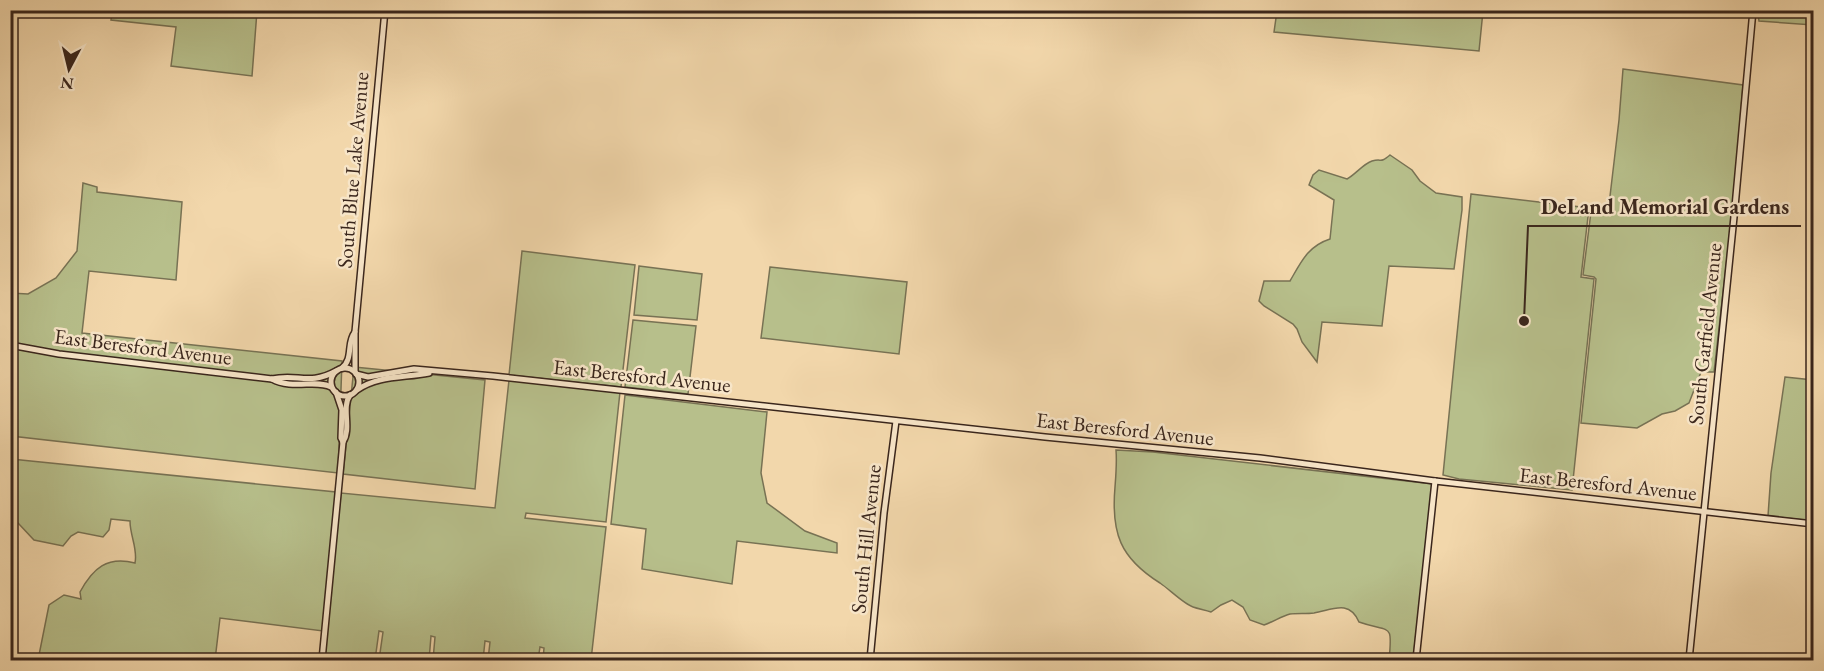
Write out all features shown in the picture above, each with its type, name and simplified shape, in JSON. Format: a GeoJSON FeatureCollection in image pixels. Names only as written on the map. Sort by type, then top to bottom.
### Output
{"type":"FeatureCollection","features":[{"type":"Feature","properties":{"kind":"street","name":"South Blue Lake Avenue"},"geometry":{"type":"LineString","coordinates":[[356,373],[355,332],[385,10]]}},
{"type":"Feature","properties":{"kind":"street","name":"South Garfield Avenue"},"geometry":{"type":"LineString","coordinates":[[1689,660],[1753,10]]}},
{"type":"Feature","properties":{"kind":"street","name":"South Blue Lake Avenue"},"geometry":{"type":"LineString","coordinates":[[338,370],[349,360],[351,338],[355,332]]}},
{"type":"Feature","properties":{"kind":"street","name":"East Beresford Avenue"},"geometry":{"type":"LineString","coordinates":[[10,345],[59,354],[272,379],[282,377],[309,380],[338,370]]}},
{"type":"Feature","properties":{"kind":"street"},"geometry":{"type":"LineString","coordinates":[[322,660],[343,442],[346,432],[346,404],[358,383],[356,373],[348,368],[338,370],[332,377],[342,410],[341,438],[343,442]]}},
{"type":"Feature","properties":{"kind":"street","name":"East Beresford Avenue"},"geometry":{"type":"LineString","coordinates":[[356,373],[368,377],[414,369],[529,380],[1048,438],[1260,458],[1435,481],[1814,524]]}},
{"type":"Feature","properties":{"kind":"street","name":"East Beresford Avenue"},"geometry":{"type":"LineString","coordinates":[[353,392],[382,379],[433,372]]}},
{"type":"Feature","properties":{"kind":"street","name":"East Beresford Avenue"},"geometry":{"type":"LineString","coordinates":[[272,379],[297,385],[324,384],[335,391]]}},
{"type":"Feature","properties":{"kind":"street"},"geometry":{"type":"LineString","coordinates":[[335,391],[344,395],[353,392]]}},
{"type":"Feature","properties":{"kind":"street","name":"South Hill Avenue"},"geometry":{"type":"LineString","coordinates":[[870,660],[884,513],[896,421]]}},
{"type":"Feature","properties":{"kind":"street"},"geometry":{"type":"LineString","coordinates":[[1416,660],[1435,481]]}},
{"type":"Feature","properties":{"kind":"green space"},"geometry":{"type":"Polygon","coordinates":[[[1776,10],[1813,11],[1813,25],[1759,21],[1758,14],[1767,15],[1776,10]]]}},
{"type":"Feature","properties":{"kind":"green space"},"geometry":{"type":"Polygon","coordinates":[[[112,11],[257,11],[252,76],[171,66],[176,27],[111,20],[112,11]]]}},
{"type":"Feature","properties":{"kind":"green space"},"geometry":{"type":"Polygon","coordinates":[[[1277,11],[1483,11],[1479,51],[1274,32],[1277,11]]]}},
{"type":"Feature","properties":{"kind":"green space"},"geometry":{"type":"Polygon","coordinates":[[[1623,69],[1743,85],[1734,196],[1714,372],[1701,372],[1689,403],[1637,428],[1581,423],[1596,279],[1583,275],[1591,212],[1608,213],[1623,69]]]}},
{"type":"Feature","properties":{"kind":"green space"},"geometry":{"type":"Polygon","coordinates":[[[1390,155],[1412,170],[1420,181],[1436,193],[1462,197],[1454,269],[1389,266],[1382,326],[1322,322],[1317,362],[1302,342],[1293,324],[1259,301],[1264,281],[1290,281],[1311,250],[1330,239],[1334,200],[1309,185],[1313,175],[1319,170],[1347,179],[1369,162],[1382,160],[1390,155]]]}},
{"type":"Feature","properties":{"kind":"green space"},"geometry":{"type":"Polygon","coordinates":[[[83,183],[97,187],[97,192],[182,202],[176,280],[89,271],[82,333],[342,361],[338,473],[11,436],[10,293],[28,294],[56,278],[77,251],[83,183]]]}},
{"type":"Feature","properties":{"kind":"green space"},"geometry":{"type":"Polygon","coordinates":[[[1471,194],[1589,208],[1581,277],[1594,279],[1572,490],[1459,479],[1443,475],[1471,194]]]}},
{"type":"Feature","properties":{"kind":"green space"},"geometry":{"type":"Polygon","coordinates":[[[522,251],[635,265],[621,387],[509,375],[522,251]]]}},
{"type":"Feature","properties":{"kind":"green space"},"geometry":{"type":"Polygon","coordinates":[[[639,266],[702,274],[697,320],[634,315],[639,266]]]}},
{"type":"Feature","properties":{"kind":"green space"},"geometry":{"type":"Polygon","coordinates":[[[770,267],[907,282],[899,354],[761,338],[770,267]]]}},
{"type":"Feature","properties":{"kind":"green space"},"geometry":{"type":"Polygon","coordinates":[[[633,320],[696,326],[688,394],[625,387],[633,320]]]}},
{"type":"Feature","properties":{"kind":"green space"},"geometry":{"type":"Polygon","coordinates":[[[354,367],[485,380],[475,489],[343,474],[354,367]]]}},
{"type":"Feature","properties":{"kind":"green space"},"geometry":{"type":"Polygon","coordinates":[[[1785,377],[1813,380],[1813,521],[1768,516],[1771,473],[1785,377]]]}},
{"type":"Feature","properties":{"kind":"green space"},"geometry":{"type":"Polygon","coordinates":[[[509,380],[620,392],[606,522],[526,513],[525,518],[606,527],[591,660],[543,660],[544,648],[540,647],[538,660],[488,660],[490,642],[485,641],[483,660],[433,660],[435,637],[431,636],[429,660],[379,660],[383,632],[379,631],[375,660],[324,660],[341,493],[495,508],[509,380]]]}},
{"type":"Feature","properties":{"kind":"green space"},"geometry":{"type":"Polygon","coordinates":[[[625,395],[767,412],[761,473],[767,503],[805,531],[837,543],[837,553],[737,541],[732,584],[642,569],[646,529],[611,524],[625,395]]]}},
{"type":"Feature","properties":{"kind":"green space"},"geometry":{"type":"Polygon","coordinates":[[[1116,450],[1153,452],[1433,484],[1413,660],[1389,660],[1390,639],[1387,630],[1359,622],[1350,610],[1345,608],[1290,614],[1264,625],[1250,620],[1243,607],[1232,600],[1211,612],[1185,603],[1146,574],[1127,554],[1121,543],[1117,531],[1114,503],[1116,450]]]}},
{"type":"Feature","properties":{"kind":"green space"},"geometry":{"type":"Polygon","coordinates":[[[11,459],[336,492],[323,631],[220,618],[215,660],[38,660],[49,605],[64,595],[81,599],[80,592],[96,570],[116,561],[135,563],[135,553],[130,521],[111,519],[109,530],[103,537],[78,532],[71,536],[63,546],[34,540],[18,523],[11,523],[11,459]]]}},
{"type":"Feature","properties":{"kind":"place","name":"DeLand Memorial Gardens"},"geometry":{"type":"Point","coordinates":[1524,321]}}]}
